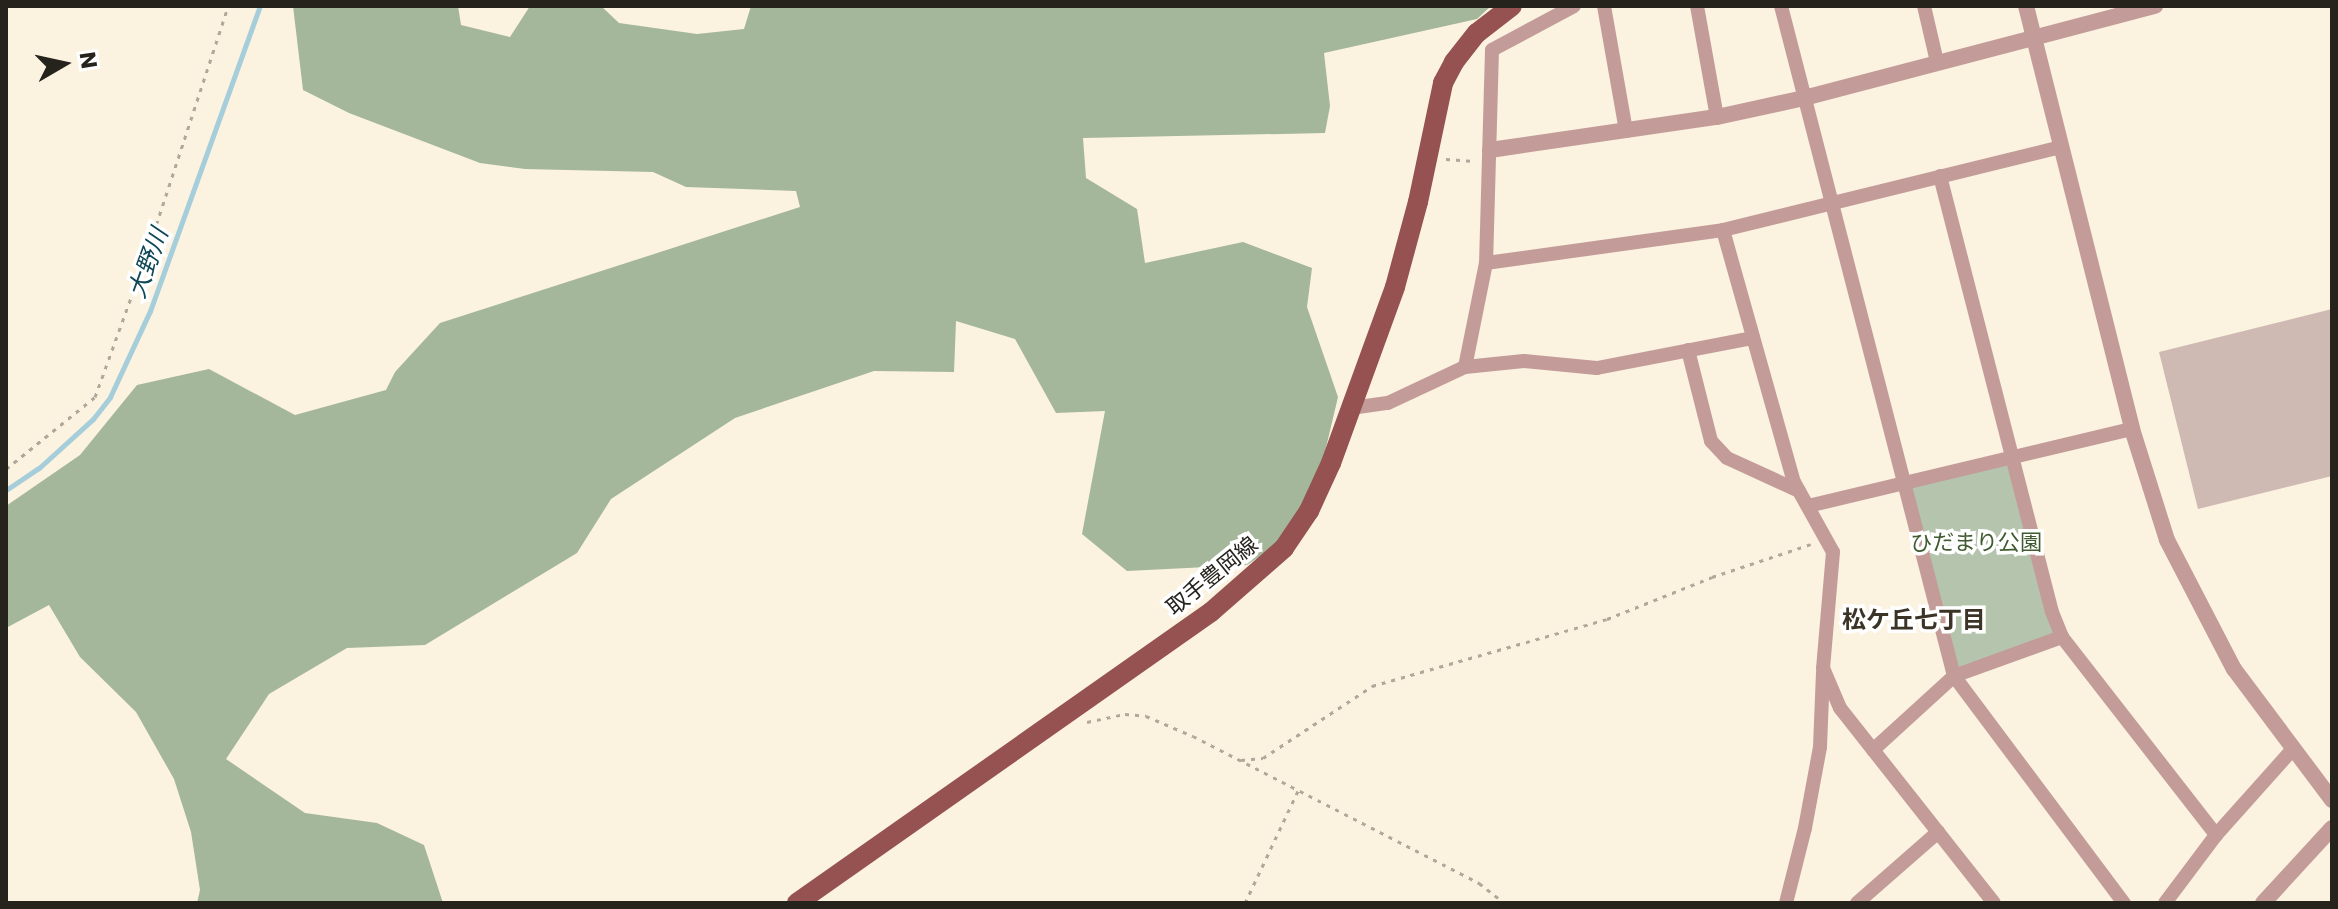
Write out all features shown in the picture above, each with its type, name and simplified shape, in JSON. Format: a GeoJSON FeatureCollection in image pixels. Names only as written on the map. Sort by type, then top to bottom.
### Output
{"type":"FeatureCollection","features":[{"type":"Feature","properties":{"kind":"main road","name":"取手豊岡線"},"geometry":{"type":"LineString","coordinates":[[797,903],[1211,612],[1284,548],[1309,511],[1351,408],[1405,257],[1443,83],[1454,62],[1477,33],[1512,6]]}},
{"type":"Feature","properties":{"kind":"street"},"geometry":{"type":"LineString","coordinates":[[1465,367],[1486,263],[1492,50],[1574,6]]}},
{"type":"Feature","properties":{"kind":"street"},"geometry":{"type":"LineString","coordinates":[[1604,6],[1626,131]]}},
{"type":"Feature","properties":{"kind":"street"},"geometry":{"type":"LineString","coordinates":[[1697,6],[1717,117]]}},
{"type":"Feature","properties":{"kind":"street"},"geometry":{"type":"LineString","coordinates":[[1781,6],[1901,483],[1954,676],[2124,903]]}},
{"type":"Feature","properties":{"kind":"street"},"geometry":{"type":"LineString","coordinates":[[1924,6],[1937,62]]}},
{"type":"Feature","properties":{"kind":"street"},"geometry":{"type":"LineString","coordinates":[[2026,6],[2132,429],[2167,540],[2201,612],[2234,669],[2332,800]]}},
{"type":"Feature","properties":{"kind":"street"},"geometry":{"type":"LineString","coordinates":[[1490,156],[1717,117],[1804,98],[2124,10],[2155,6]]}},
{"type":"Feature","properties":{"kind":"street"},"geometry":{"type":"LineString","coordinates":[[1486,263],[1723,230],[2061,147]]}},
{"type":"Feature","properties":{"kind":"street"},"geometry":{"type":"LineString","coordinates":[[1940,176],[2052,612],[2062,637],[2216,835]]}},
{"type":"Feature","properties":{"kind":"street"},"geometry":{"type":"LineString","coordinates":[[1723,230],[1799,491],[1833,552],[1820,747],[1805,828],[1786,903]]}},
{"type":"Feature","properties":{"kind":"street"},"geometry":{"type":"LineString","coordinates":[[1351,408],[1388,403],[1465,367],[1524,361],[1597,368],[1753,338]]}},
{"type":"Feature","properties":{"kind":"street"},"geometry":{"type":"LineString","coordinates":[[1688,350],[1711,441],[1727,458],[1799,491]]}},
{"type":"Feature","properties":{"kind":"street"},"geometry":{"type":"LineString","coordinates":[[1808,506],[2132,429]]}},
{"type":"Feature","properties":{"kind":"street"},"geometry":{"type":"LineString","coordinates":[[1873,750],[1954,676],[2062,637]]}},
{"type":"Feature","properties":{"kind":"street"},"geometry":{"type":"LineString","coordinates":[[1823,668],[1840,708],[1994,903]]}},
{"type":"Feature","properties":{"kind":"street"},"geometry":{"type":"LineString","coordinates":[[2165,903],[2216,835],[2292,750]]}},
{"type":"Feature","properties":{"kind":"street"},"geometry":{"type":"LineString","coordinates":[[2263,903],[2332,828]]}},
{"type":"Feature","properties":{"kind":"street"},"geometry":{"type":"LineString","coordinates":[[1857,903],[1938,832]]}},
{"type":"Feature","properties":{"kind":"path"},"geometry":{"type":"LineString","coordinates":[[6,469],[95,397],[147,253],[228,6]]}},
{"type":"Feature","properties":{"kind":"path"},"geometry":{"type":"LineString","coordinates":[[1439,159],[1490,156]]}},
{"type":"Feature","properties":{"kind":"path"},"geometry":{"type":"LineString","coordinates":[[1241,760],[1263,758],[1372,686],[1607,619],[1712,577],[1826,539]]}},
{"type":"Feature","properties":{"kind":"path"},"geometry":{"type":"LineString","coordinates":[[1081,724],[1125,714],[1146,716],[1241,760],[1479,883],[1505,903]]}},
{"type":"Feature","properties":{"kind":"path"},"geometry":{"type":"LineString","coordinates":[[1245,903],[1298,789]]}},
{"type":"Feature","properties":{"kind":"green space"},"geometry":{"type":"Polygon","coordinates":[[[293,6],[458,6],[461,25],[510,37],[530,6],[601,6],[619,23],[697,34],[744,29],[751,6],[1491,6],[1477,19],[1324,53],[1330,106],[1325,133],[1083,138],[1086,178],[1137,209],[1145,263],[1243,242],[1312,268],[1307,307],[1338,397],[1324,456],[1297,515],[1275,546],[1247,565],[1127,571],[1082,534],[1105,411],[1056,413],[1015,339],[956,321],[954,372],[874,371],[735,418],[611,499],[577,553],[425,645],[347,648],[269,694],[226,759],[305,813],[377,823],[424,845],[443,903],[197,903],[200,890],[191,832],[174,779],[136,712],[80,657],[49,605],[6,628],[6,506],[80,455],[137,385],[209,369],[295,415],[386,390],[395,372],[440,323],[800,207],[796,191],[686,187],[653,172],[525,169],[480,163],[349,113],[303,90],[293,6]]]}},
{"type":"Feature","properties":{"kind":"green space","name":"ひだまり公園"},"geometry":{"type":"Polygon","coordinates":[[[2013,456],[2062,637],[1954,676],[1901,483],[2013,456]]]}},
{"type":"Feature","properties":{"kind":"building"},"geometry":{"type":"Polygon","coordinates":[[[2332,309],[2332,476],[2198,509],[2159,352],[2332,309]]]}},
{"type":"Feature","properties":{"kind":"waterway","name":"大野川"},"geometry":{"type":"LineString","coordinates":[[6,490],[39,468],[93,419],[110,397],[150,311],[260,6]]}},
{"type":"Feature","properties":{"kind":"district","name":"松ケ丘七丁目"},"geometry":{"type":"Point","coordinates":[1914,620]}}]}
